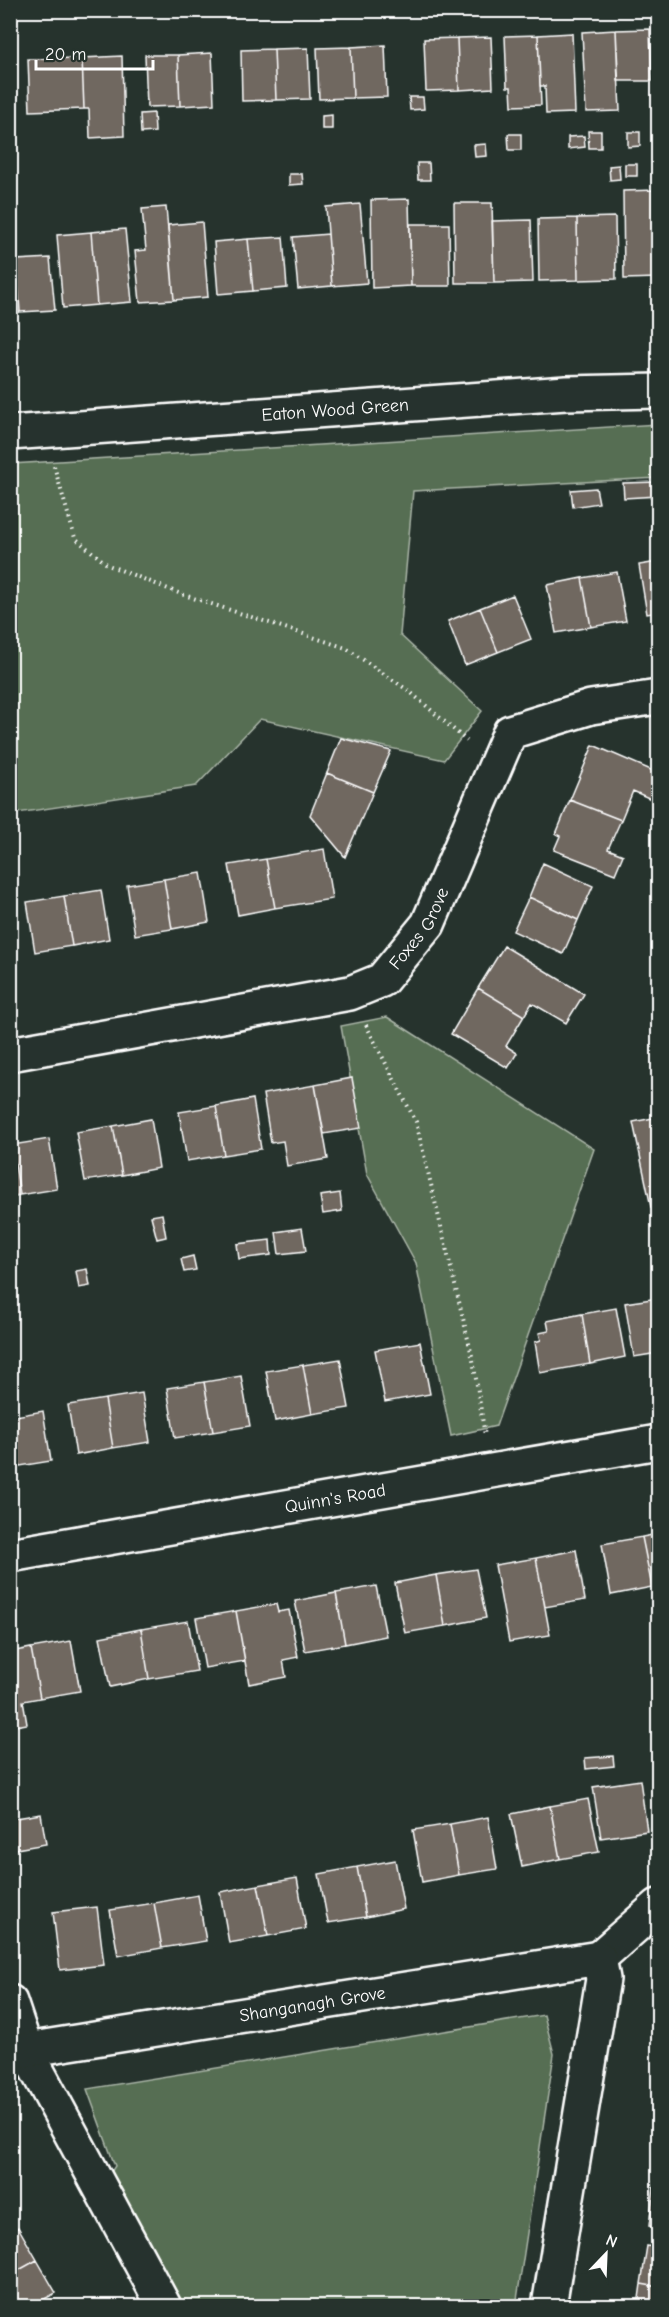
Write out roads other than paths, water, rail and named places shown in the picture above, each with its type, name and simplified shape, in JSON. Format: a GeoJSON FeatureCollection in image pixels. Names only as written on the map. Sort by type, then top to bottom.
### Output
{"type":"FeatureCollection","features":[{"type":"Feature","properties":{"kind":"street","name":"Eaton Wood Green"},"geometry":{"type":"LineString","coordinates":[[10,433],[566,393],[658,391]]}},
{"type":"Feature","properties":{"kind":"street","name":"Foxes Grove"},"geometry":{"type":"LineString","coordinates":[[10,1054],[350,993],[382,980],[428,924],[510,732],[591,707],[658,697]]}},
{"type":"Feature","properties":{"kind":"street","name":"Quinn's Road"},"geometry":{"type":"LineString","coordinates":[[10,1555],[658,1442]]}},
{"type":"Feature","properties":{"kind":"street"},"geometry":{"type":"LineString","coordinates":[[549,2307],[603,1979],[599,1958],[658,1906]]}},
{"type":"Feature","properties":{"kind":"street","name":"Shanganagh Grove"},"geometry":{"type":"LineString","coordinates":[[26,2050],[599,1958]]}},
{"type":"Feature","properties":{"kind":"street"},"geometry":{"type":"LineString","coordinates":[[10,2002],[26,2050],[164,2307]]}}]}
